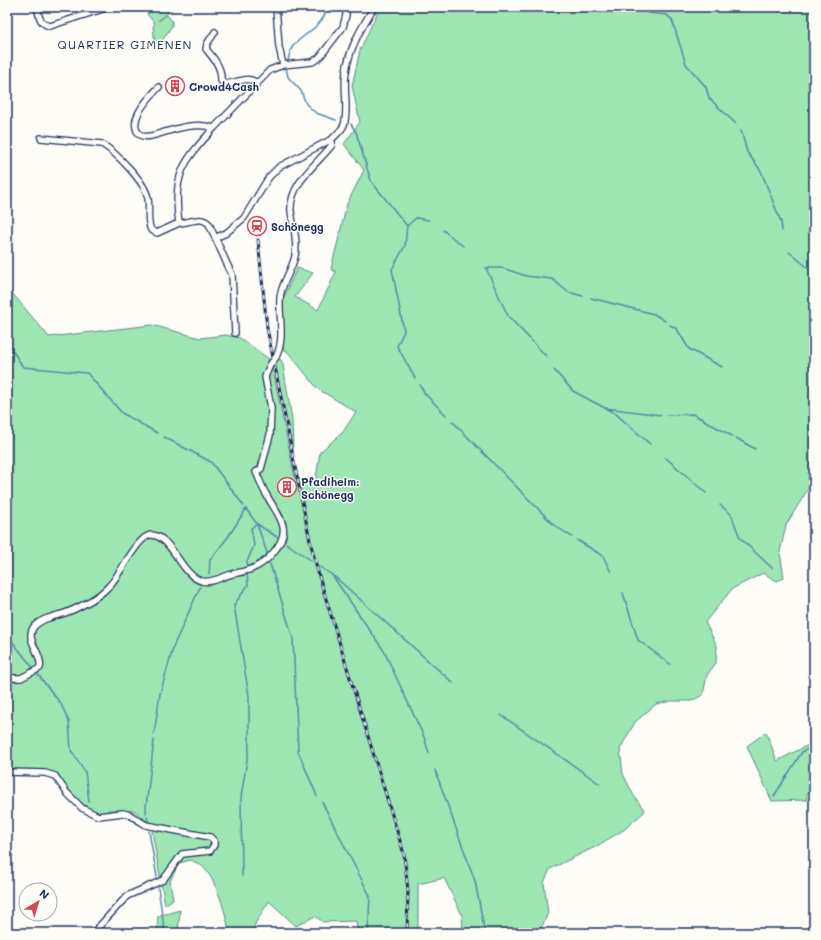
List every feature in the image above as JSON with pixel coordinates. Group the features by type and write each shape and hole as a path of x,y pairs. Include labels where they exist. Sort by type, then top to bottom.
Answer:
{"street":[{"path":"38,7 40,20 45,25 50,26 108,7"},
{"path":"276,7 279,46 283,65"},
{"path":"179,223 176,194 182,171 190,154 256,82 270,70 283,65 312,62 318,58 343,27 346,7"},
{"path":"215,238 226,233 244,218 269,177 279,167 332,140 344,126 346,72 349,57 362,28 374,7"},
{"path":"215,32 207,44 206,49 222,72 221,81 225,84 242,79 251,79 256,82"},
{"path":"159,87 142,106 137,117 136,125 139,134 144,137 151,136 195,125 214,128"},
{"path":"41,138 102,144 144,187 148,198 148,223 150,230 157,233 179,223 200,219 206,220 232,275 234,333"},
{"path":"7,678 21,678 40,668 40,656 31,637 31,630 35,625 69,611 97,596 118,576 139,542 145,536 152,535 165,542 188,571 201,581 209,582 233,573 247,571 259,566 269,558 279,546 284,530 282,520 266,494 256,472 261,469 270,435 271,408 266,377 270,365 276,357 281,341 280,298 292,268 296,248 291,210 292,200 303,178 332,145 332,140"},
{"path":"7,772 55,776 67,793 82,808 98,816 123,813 130,815 146,825 210,837 214,841 214,846 210,851 182,854 163,880 127,896 93,933"}],"shaded area":[{"path":"275,362 299,479 295,478 272,366"}],"green space":[{"path":"155,7 171,7 173,9 158,21 167,15 172,21 172,26 159,45 155,45 153,26 155,24 147,14"},
{"path":"380,7 814,7 814,479 786,525 780,552 784,578 777,581 763,573 732,589 705,622 717,646 716,663 707,675 703,695 691,701 672,701 656,704 635,722 620,749 623,774 634,796 645,811 625,829 595,847 550,869 544,883 548,913 539,933 463,933 462,915 444,878 418,884 418,933 358,933 356,921 323,922 315,916 296,926 269,901 256,922 252,933 229,933 223,907 212,879 202,866 191,860 179,863 170,881 173,899 165,905 151,825 135,811 109,810 99,816 56,783 55,775 7,768 7,287 49,337 152,325 200,338 226,335 240,338 269,359 263,382 269,404 270,417 272,403 268,378 272,366 295,478 308,481 316,478 320,452 343,432 356,412 318,389 287,351 283,350 283,299 297,268 313,273 295,297 318,310 336,272 331,269 347,204 364,170 344,144 360,122 352,86 360,50"},
{"path":"277,358 281,360 283,365 292,420 293,452 275,362"},
{"path":"766,732 777,761 814,742 814,790 807,793 807,800 772,801 747,746"},
{"path":"180,910 178,933 157,933 158,916"}],"waterway":[{"path":"288,61 290,51 293,46 319,24 323,19 326,7"},
{"path":"644,7 649,13 667,15 672,20 686,64 706,87 709,98 736,124"},
{"path":"286,68 288,77 301,91 306,104 316,113 336,120"},
{"path":"351,124 356,132 371,181 407,226 416,218 429,220"},
{"path":"741,130 747,152 761,171 781,222 782,231"},
{"path":"407,226 405,246 392,269 404,331 397,346 415,378"},
{"path":"443,230 463,246"},
{"path":"789,252 812,271 814,276"},
{"path":"547,357 508,316 486,268 502,268 526,276 552,279 568,292 583,296"},
{"path":"591,298 654,314 665,321"},
{"path":"670,325 677,329 689,349 722,367"},
{"path":"7,342 23,367 87,373 122,413 157,433"},
{"path":"554,370 573,391 616,414 650,444"},
{"path":"420,385 425,394 446,415"},
{"path":"606,408 661,415"},
{"path":"667,415 693,414 732,436"},
{"path":"452,421 554,525 572,537"},
{"path":"164,437 211,462 244,506"},
{"path":"736,438 755,449"},
{"path":"665,457 706,493"},
{"path":"720,505 731,514 740,538 772,568"},
{"path":"209,574 210,560 228,537 246,509 257,524 277,537"},
{"path":"247,568 247,562 254,545 251,528 257,524 267,553"},
{"path":"577,540 603,556 611,572"},
{"path":"286,543 312,561"},
{"path":"270,564 293,638 298,751 317,796"},
{"path":"320,567 332,575 384,651 424,737 429,753"},
{"path":"242,876 241,797 249,748 249,696 234,605 248,585 247,572"},
{"path":"334,576 453,683"},
{"path":"154,734 160,694 174,645 200,587"},
{"path":"623,593 638,640 670,664"},
{"path":"7,635 34,669"},
{"path":"36,672 61,704 69,722 71,750 85,772 89,801"},
{"path":"501,715 600,784"},
{"path":"146,813 154,740"},
{"path":"774,796 802,752 814,746"},
{"path":"435,770 475,881 485,933"},
{"path":"322,802 370,896 368,933"},
{"path":"149,831 157,877"},
{"path":"158,888 165,933"}],"railway":[{"path":"258,240 267,328 310,541 319,576 404,854 408,891 407,933"}],"place":[{"name":"Crowd4Cash","path":"175,86"},
{"name":"Schönegg","path":"257,226"},
{"name":"Pfadiheim: Schönegg","path":"287,487"}],"district":[{"name":"QUARTIER GIMENEN","path":"125,44"}]}
